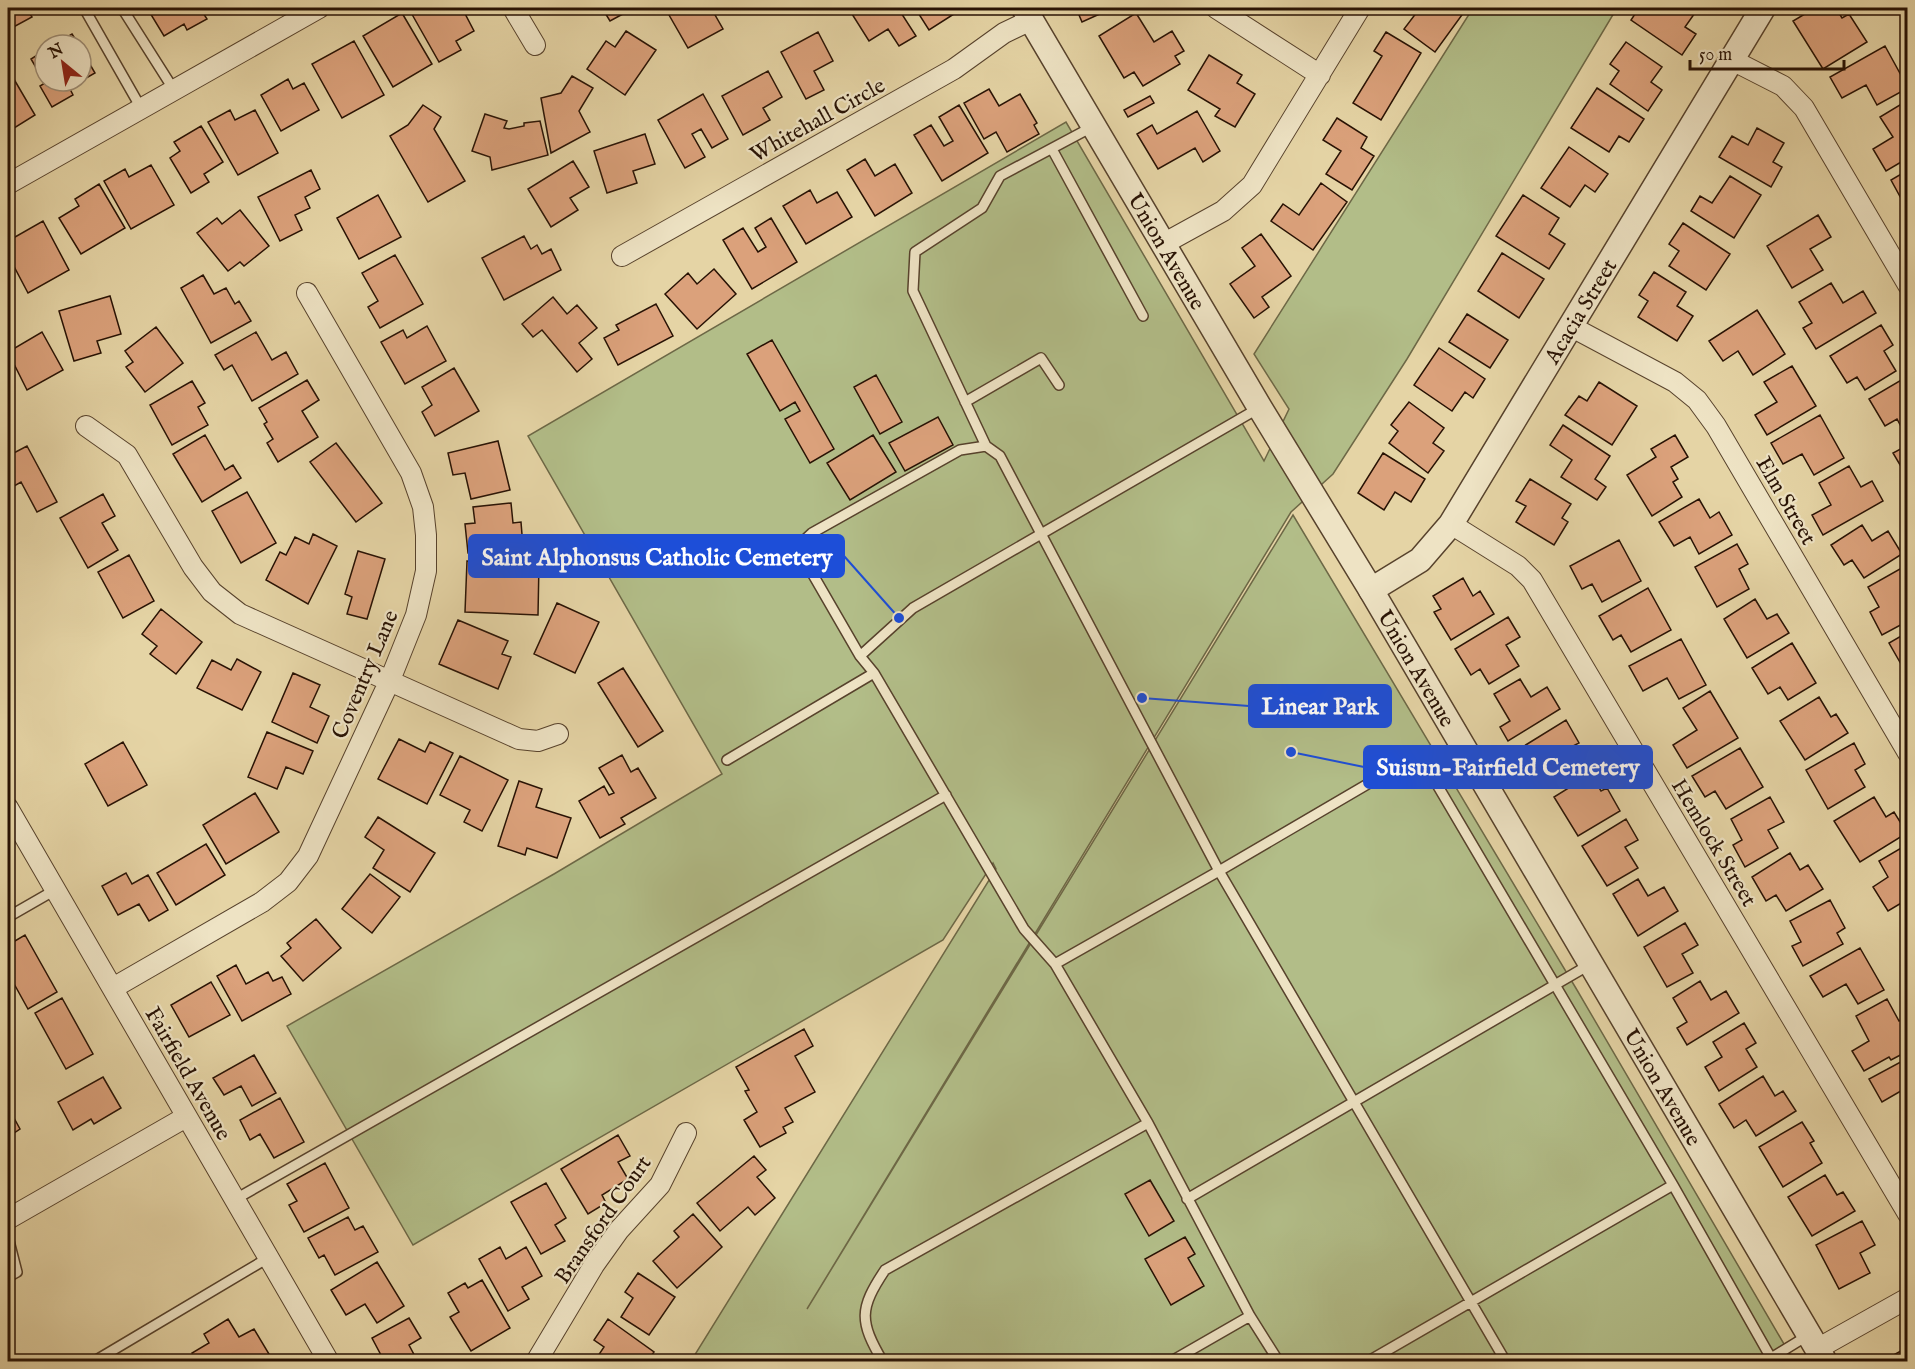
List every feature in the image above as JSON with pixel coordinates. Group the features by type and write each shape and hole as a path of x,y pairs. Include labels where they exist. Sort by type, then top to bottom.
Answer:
{"street":[{"path":"8,182 319,8"},
{"path":"513,8 535,45"},
{"path":"1216,8 1320,75"},
{"path":"1163,244 1223,212 1252,185 1360,8"},
{"name":"Acacia Street","path":"1371,590 1420,560 1450,524 1763,8"},
{"name":"Union Avenue","path":"1028,14 1260,408 1371,590 1817,1348"},
{"name":"Whitehall Circle","path":"622,256 954,69 1028,14"},
{"path":"1732,60 1783,86 1804,108 1908,285"},
{"name":"Coventry Lane","path":"113,988 262,902 288,882 308,856 390,681 416,615 426,571 423,507 411,473 307,293"},
{"name":"Elm Street","path":"1570,326 1675,382 1697,400 1716,426 1908,753"},
{"path":"86,426 127,454 194,567 212,592 240,614 519,739 538,741 558,734"},
{"name":"Hemlock Street","path":"1450,524 1518,566 1532,580 1908,1214"},
{"name":"Fairfield Avenue","path":"8,808 329,1362"},
{"path":"8,1219 186,1117"},
{"name":"Bransford Court","path":"536,1362 600,1256 619,1230 660,1185 686,1133"},
{"path":"1817,1348 1908,1298"}],"lane":[{"path":"84,8 141,108"},
{"path":"122,8 174,90"},
{"path":"1094,125 1000,176 982,208 915,252 913,291 986,446 1000,456 1219,872 1506,1362"},
{"path":"1052,149 1143,316"},
{"path":"965,402 1041,358 1059,385"},
{"path":"860,656 913,608 1260,408"},
{"path":"986,446 960,450 812,533 797,547 860,656 874,673 1024,929 1055,964 1148,1123 1250,1316 1279,1362"},
{"path":"727,760 874,673"},
{"path":"1055,964 1219,872 1419,754 1673,1185 1768,1360 1817,1348"},
{"path":"234,1200 946,795"},
{"path":"8,917 55,890"},
{"path":"1187,1199 1591,964"},
{"path":"883,1362 869,1338 864,1315 870,1293 885,1270 1148,1123"},
{"path":"1367,1362 1673,1185"},
{"path":"8,1237 16,1272 8,1277"},
{"path":"93,1362 268,1258"},
{"path":"1170,1362 1250,1316"}],"green space":[{"path":"1473,8 1617,8 1407,359 1333,474 1291,512 807,1309 1293,515 1577,990 1791,1356 1782,1362 691,1361 996,869 993,863 943,940 413,1245 287,1026 554,874 722,774 528,436 1066,122 1264,461 1289,409 1254,354"}],"building":[{"path":"8,8 26,8 32,17 8,30"},
{"path":"147,8 200,8 207,19 187,30 184,24 164,36"},
{"path":"462,8 474,31 456,41 461,50 439,62 409,9"},
{"path":"602,8 634,8 610,21"},
{"path":"665,8 711,8 723,29 688,48"},
{"path":"863,8 898,8 916,36 899,46 888,29 869,41 852,14"},
{"path":"915,8 950,8 954,14 929,30"},
{"path":"1076,8 1113,8 1082,22"},
{"path":"1420,8 1467,8 1435,52 1404,29"},
{"path":"1639,8 1693,8 1697,10 1685,27 1696,34 1682,55 1631,20"},
{"path":"1808,8 1836,8 1842,18 1849,14 1867,42 1823,69 1793,21 1810,11"},
{"path":"402,13 432,64 393,87 363,36"},
{"path":"1136,13 1154,42 1172,31 1184,51 1175,56 1180,64 1143,86 1134,72 1124,78 1099,36"},
{"path":"626,31 656,50 625,95 587,69 606,41 615,47"},
{"path":"818,32 833,61 814,71 824,90 806,99 781,52"},
{"path":"1386,32 1421,53 1381,120 1353,103 1382,56 1374,51"},
{"path":"354,41 384,95 342,118 312,64"},
{"path":"1626,42 1662,67 1651,82 1662,90 1648,111 1610,84 1619,71 1610,64"},
{"path":"1885,46 1908,88 1877,105 1866,85 1842,98 1830,77"},
{"path":"1209,55 1242,75 1237,83 1255,94 1235,127 1215,116 1220,109 1188,90"},
{"path":"8,69 35,115 11,130 8,124"},
{"path":"768,71 782,97 763,108 770,120 743,135 722,96"},
{"path":"572,76 593,88 579,111 590,132 551,153 541,98 561,93"},
{"path":"288,79 293,89 304,83 319,110 281,131 261,95"},
{"path":"1597,88 1644,119 1629,142 1619,136 1609,152 1571,128"},
{"path":"989,89 999,106 1020,94 1037,123 1034,125 1039,134 1007,152 996,132 984,139 964,103"},
{"path":"44,93 72,93 73,95 52,107"},
{"path":"703,94 728,139 712,148 701,129 692,134 705,157 685,168 658,120"},
{"path":"1150,96 1154,103 1128,117 1124,110"},
{"path":"1908,100 1908,158 1886,171 1873,149 1893,137 1880,117"},
{"path":"423,105 441,117 434,129 465,181 428,202 390,136 408,125"},
{"path":"959,105 988,153 942,181 914,135 931,125 944,146 953,141 939,117"},
{"path":"230,110 235,120 255,110 278,153 238,175 208,122"},
{"path":"1197,111 1220,151 1203,162 1195,148 1158,169 1137,134 1152,125 1157,134"},
{"path":"485,114 507,121 504,128 509,129 524,126 524,123 540,121 548,155 492,170 490,157 472,151"},
{"path":"1337,118 1367,137 1361,148 1374,156 1352,190 1326,174 1341,151 1323,140"},
{"path":"201,126 223,162 204,174 209,182 191,193 170,158 180,151 174,142"},
{"path":"1757,128 1784,143 1773,162 1782,167 1771,187 1719,157 1732,136 1748,145"},
{"path":"645,134 655,164 633,171 637,183 607,193 594,151"},
{"path":"1569,147 1608,174 1595,192 1585,185 1570,207 1541,188"},
{"path":"865,159 875,176 895,164 912,193 875,216 847,170"},
{"path":"573,161 589,187 570,198 578,210 551,227 528,189"},
{"path":"151,165 174,205 131,229 104,181 125,169 129,177"},
{"path":"311,170 320,189 305,197 310,208 295,215 302,230 280,241 258,197"},
{"path":"1908,170 1908,199 1903,202 1891,180"},
{"path":"1730,176 1761,195 1734,238 1691,211 1700,196 1712,203"},
{"path":"1321,183 1347,202 1313,250 1271,221 1283,204 1299,215"},
{"path":"99,184 125,228 81,254 59,218 79,206 75,199"},
{"path":"810,190 817,203 837,192 852,217 806,244 783,206"},
{"path":"378,195 401,237 359,259 337,218"},
{"path":"1523,195 1559,218 1549,234 1565,244 1549,269 1496,236"},
{"path":"240,210 269,246 244,266 240,262 228,271 197,233 217,218 222,224"},
{"path":"1818,215 1831,237 1810,249 1823,270 1792,288 1767,246"},
{"path":"771,218 797,262 752,289 723,240 743,228 758,252 766,247 755,228"},
{"path":"43,221 69,270 28,293 8,255 8,241"},
{"path":"1683,223 1730,254 1706,290 1669,266 1679,251 1669,244"},
{"path":"1261,234 1291,276 1262,297 1269,307 1254,318 1230,284 1255,266 1242,248"},
{"path":"524,236 531,249 537,245 542,254 551,249 561,270 504,300 482,258"},
{"path":"1502,253 1544,279 1519,318 1478,291"},
{"path":"395,255 423,304 380,328 368,307 378,301 362,273"},
{"path":"714,269 736,294 697,329 665,294 688,273 697,284"},
{"path":"1654,272 1686,292 1677,306 1693,316 1677,341 1638,317 1648,301 1639,295"},
{"path":"203,275 214,294 226,288 235,304 239,301 251,321 211,343 181,288"},
{"path":"1831,283 1843,303 1863,291 1876,313 1816,349 1803,328 1812,323 1799,302"},
{"path":"110,296 121,334 97,341 101,353 74,361 59,311"},
{"path":"553,297 567,314 577,305 597,328 579,343 592,359 577,372 542,330 533,337 522,324"},
{"path":"656,304 673,336 618,365 604,338 619,330 616,325"},
{"path":"1757,310 1785,354 1753,375 1738,351 1723,361 1709,341"},
{"path":"1467,314 1508,340 1490,368 1449,342"},
{"path":"1881,325 1893,345 1884,351 1896,371 1865,390 1857,377 1847,383 1830,356"},
{"path":"427,326 446,361 405,384 381,342 403,330 407,338"},
{"path":"156,327 183,363 145,392 126,367 133,362 125,351"},
{"path":"42,332 63,370 27,390 8,352"},
{"path":"256,332 272,360 286,352 298,374 252,401 232,365 224,370 215,355"},
{"path":"772,340 834,449 810,463 785,419 800,411 795,402 780,411 747,354"},
{"path":"1439,348 1485,379 1473,398 1465,392 1452,411 1414,385"},
{"path":"1792,366 1816,406 1767,435 1755,415 1777,402 1764,382"},
{"path":"454,368 479,411 435,436 422,412 432,405 422,387"},
{"path":"876,375 902,422 880,434 854,387"},
{"path":"1908,376 1908,430 1904,432 1897,419 1885,426 1869,399"},
{"path":"307,380 319,400 302,411 318,437 278,462 267,443 273,439 264,424 267,422 259,408"},
{"path":"192,381 205,403 198,407 208,425 172,445 150,405"},
{"path":"1599,382 1637,406 1612,445 1565,415 1579,396 1587,401"},
{"path":"1409,402 1444,428 1433,443 1444,451 1428,473 1389,443 1398,431 1391,425"},
{"path":"1820,415 1844,458 1814,475 1802,454 1783,464 1771,443"},
{"path":"938,417 953,445 905,471 889,443"},
{"path":"1563,425 1610,456 1595,479 1606,487 1597,500 1561,477 1572,460 1550,445"},
{"path":"205,435 225,470 233,465 241,478 202,502 173,454"},
{"path":"873,435 896,472 850,500 827,463"},
{"path":"1675,435 1688,457 1671,467 1678,479 1673,482 1682,497 1652,516 1627,475 1656,457 1651,449"},
{"path":"498,441 510,490 471,499 465,473 453,475 448,453"},
{"path":"336,443 382,503 356,522 310,462"},
{"path":"1908,445 1908,475 1906,475 1893,453"},
{"path":"27,446 57,502 37,512 21,482 9,489 8,486 8,456"},
{"path":"1383,453 1425,479 1411,502 1395,492 1384,510 1358,493"},
{"path":"1849,466 1861,487 1872,481 1883,501 1823,535 1812,515 1831,505 1819,483"},
{"path":"1530,479 1571,504 1562,518 1568,522 1554,545 1516,522 1526,506 1516,501"},
{"path":"247,492 276,543 241,563 212,511"},
{"path":"103,494 115,516 102,523 118,550 88,568 60,518"},
{"path":"1699,499 1710,518 1719,512 1732,535 1699,554 1690,537 1674,546 1659,522"},
{"path":"511,503 513,523 521,522 523,547 468,553 465,524 475,523 473,507"},
{"path":"1862,525 1872,541 1888,531 1902,554 1864,578 1852,560 1844,565 1831,545"},
{"path":"313,534 337,546 308,604 266,580 280,552 286,555 295,537 309,544"},
{"path":"1619,540 1641,581 1602,602 1592,584 1582,589 1570,566"},
{"path":"1737,544 1748,564 1739,569 1749,589 1717,607 1695,567"},
{"path":"358,551 385,559 367,619 347,614 352,597 345,594"},
{"path":"129,555 154,601 123,618 98,572"},
{"path":"467,561 539,563 538,615 465,612"},
{"path":"1907,565 1908,596 1905,597 1908,601 1908,621 1882,635 1870,612 1879,607 1868,587"},
{"path":"1463,578 1473,596 1480,591 1494,614 1451,640 1434,612 1441,609 1433,596"},
{"path":"1648,588 1671,630 1631,652 1621,635 1613,640 1599,616"},
{"path":"1755,599 1767,619 1777,614 1789,633 1747,658 1724,619"},
{"path":"557,603 599,622 575,673 534,654"},
{"path":"161,609 202,642 176,674 150,654 157,646 142,634"},
{"path":"1508,617 1520,637 1506,645 1519,666 1489,684 1480,669 1471,675 1455,649"},
{"path":"458,620 508,641 502,654 511,657 498,689 439,664"},
{"path":"1908,632 1908,660 1901,664 1889,643"},
{"path":"1681,639 1706,685 1679,699 1667,678 1643,691 1629,666"},
{"path":"1792,643 1816,683 1788,700 1780,687 1768,694 1752,668"},
{"path":"237,659 261,672 242,710 197,688 212,660 231,670"},
{"path":"623,668 663,731 638,747 598,683"},
{"path":"293,673 320,685 310,707 329,716 317,743 272,722"},
{"path":"1520,679 1531,697 1547,687 1560,709 1508,741 1500,727 1510,721 1494,694"},
{"path":"1710,691 1738,738 1687,768 1673,745 1697,730 1683,708"},
{"path":"1819,697 1831,717 1836,714 1848,733 1805,760 1780,721"},
{"path":"1566,720 1579,743 1571,747 1581,763 1573,768 1577,776 1564,783 1560,776 1547,784 1524,746"},
{"path":"267,732 313,751 303,774 286,767 277,789 248,777"},
{"path":"399,739 425,752 430,742 453,753 427,804 378,779"},
{"path":"123,742 147,785 108,806 85,764"},
{"path":"1854,743 1865,764 1855,770 1865,787 1828,809 1806,770"},
{"path":"1740,748 1763,787 1726,809 1715,791 1705,797 1692,776"},
{"path":"622,755 631,772 638,768 656,798 621,818 625,824 600,838 579,801 604,786 609,795 614,793 599,768"},
{"path":"460,756 508,780 482,831 464,822 470,810 440,795"},
{"path":"1591,774 1601,791 1607,788 1620,811 1578,836 1554,797"},
{"path":"519,781 542,789 536,807 571,818 557,858 527,848 525,855 498,846"},
{"path":"255,793 279,832 226,864 203,825"},
{"path":"1770,797 1784,822 1768,830 1778,848 1745,867 1733,845 1742,840 1731,819"},
{"path":"1874,797 1886,817 1894,812 1907,833 1860,862 1834,821"},
{"path":"378,817 435,853 410,892 373,868 384,850 365,837"},
{"path":"1626,819 1638,840 1625,847 1638,868 1607,886 1582,846"},
{"path":"206,844 225,875 176,905 157,873"},
{"path":"1908,844 1908,899 1888,911 1873,887 1888,877 1879,861"},
{"path":"1790,853 1800,870 1808,865 1823,889 1786,911 1776,895 1766,901 1752,877"},
{"path":"126,873 132,884 148,875 168,910 149,921 139,904 118,915 102,886"},
{"path":"370,874 400,897 372,933 342,909"},
{"path":"1638,879 1648,896 1664,887 1678,911 1638,936 1613,894"},
{"path":"1830,900 1845,928 1837,933 1843,944 1803,966 1792,946 1801,942 1790,921"},
{"path":"316,919 341,948 303,981 281,956 291,948 287,943"},
{"path":"1685,923 1698,945 1682,954 1693,973 1667,987 1644,947"},
{"path":"25,935 57,992 28,1009 13,982 8,985 8,945"},
{"path":"1860,948 1884,990 1858,1004 1846,984 1823,997 1810,976"},
{"path":"236,965 246,984 268,972 273,981 282,977 291,994 242,1021 217,976"},
{"path":"1700,981 1711,1000 1726,991 1739,1013 1687,1045 1677,1028 1687,1022 1673,998"},
{"path":"211,982 230,1015 189,1037 171,1005"},
{"path":"62,998 93,1054 66,1069 35,1013"},
{"path":"1887,999 1899,1021 1908,1016 1908,1051 1891,1060 1889,1057 1864,1071 1852,1051 1869,1041 1856,1016"},
{"path":"1744,1023 1756,1043 1746,1049 1757,1067 1719,1091 1705,1067 1722,1057 1713,1042"},
{"path":"804,1029 813,1046 795,1056 815,1092 785,1108 793,1122 783,1127 786,1133 760,1147 744,1120 757,1112 745,1091 749,1090 736,1067"},
{"path":"254,1055 276,1093 252,1106 241,1086 224,1095 213,1078"},
{"path":"1908,1058 1908,1090 1906,1088 1882,1102 1869,1079"},
{"path":"1763,1076 1775,1096 1783,1091 1796,1111 1756,1136 1746,1120 1734,1128 1719,1104"},
{"path":"103,1077 121,1108 94,1124 91,1119 73,1130 58,1102"},
{"path":"280,1098 304,1142 274,1158 260,1134 250,1140 240,1120"},
{"path":"8,1107 20,1129 8,1137"},
{"path":"1802,1122 1814,1141 1810,1143 1822,1163 1783,1187 1759,1147"},
{"path":"618,1135 630,1156 618,1162 628,1179 602,1195 606,1203 588,1214 561,1169"},
{"path":"754,1156 766,1170 757,1177 775,1198 755,1215 748,1207 720,1231 697,1203"},
{"path":"325,1163 349,1208 304,1232 289,1205 297,1201 287,1184"},
{"path":"1825,1175 1837,1195 1843,1192 1855,1211 1812,1236 1788,1197"},
{"path":"1150,1180 1174,1221 1149,1236 1125,1194"},
{"path":"546,1183 566,1218 555,1225 565,1241 541,1254 511,1202"},
{"path":"693,1214 722,1247 677,1288 653,1261 679,1237 674,1231"},
{"path":"348,1217 355,1230 363,1226 378,1252 335,1275 324,1255 319,1258 308,1238"},
{"path":"1862,1221 1875,1245 1860,1253 1870,1273 1839,1289 1816,1245"},
{"path":"1185,1237 1195,1254 1188,1258 1204,1286 1171,1305 1145,1259"},
{"path":"500,1247 506,1259 526,1247 542,1276 522,1287 529,1299 508,1311 479,1259"},
{"path":"377,1262 404,1306 377,1323 365,1304 346,1315 331,1290"},
{"path":"638,1273 675,1297 649,1335 621,1317 633,1298 625,1292"},
{"path":"482,1280 510,1328 471,1351 450,1317 459,1312 448,1293 465,1283 468,1288"},
{"path":"409,1318 421,1338 409,1345 418,1362 379,1362 378,1360 382,1357 372,1338"},
{"path":"228,1319 239,1337 254,1329 269,1354 257,1362 197,1362 192,1353 209,1343 204,1334"},
{"path":"608,1319 654,1352 647,1362 594,1362 604,1347 594,1340"},
{"path":"1908,1347 1908,1362 1890,1362 1888,1358"}],"place":[{"name":"Saint Alphonsus Catholic Cemetery","path":"899,618"},
{"name":"Linear Park","path":"1142,698"},
{"name":"Suisun-Fairfield Cemetery","path":"1291,752"}]}
